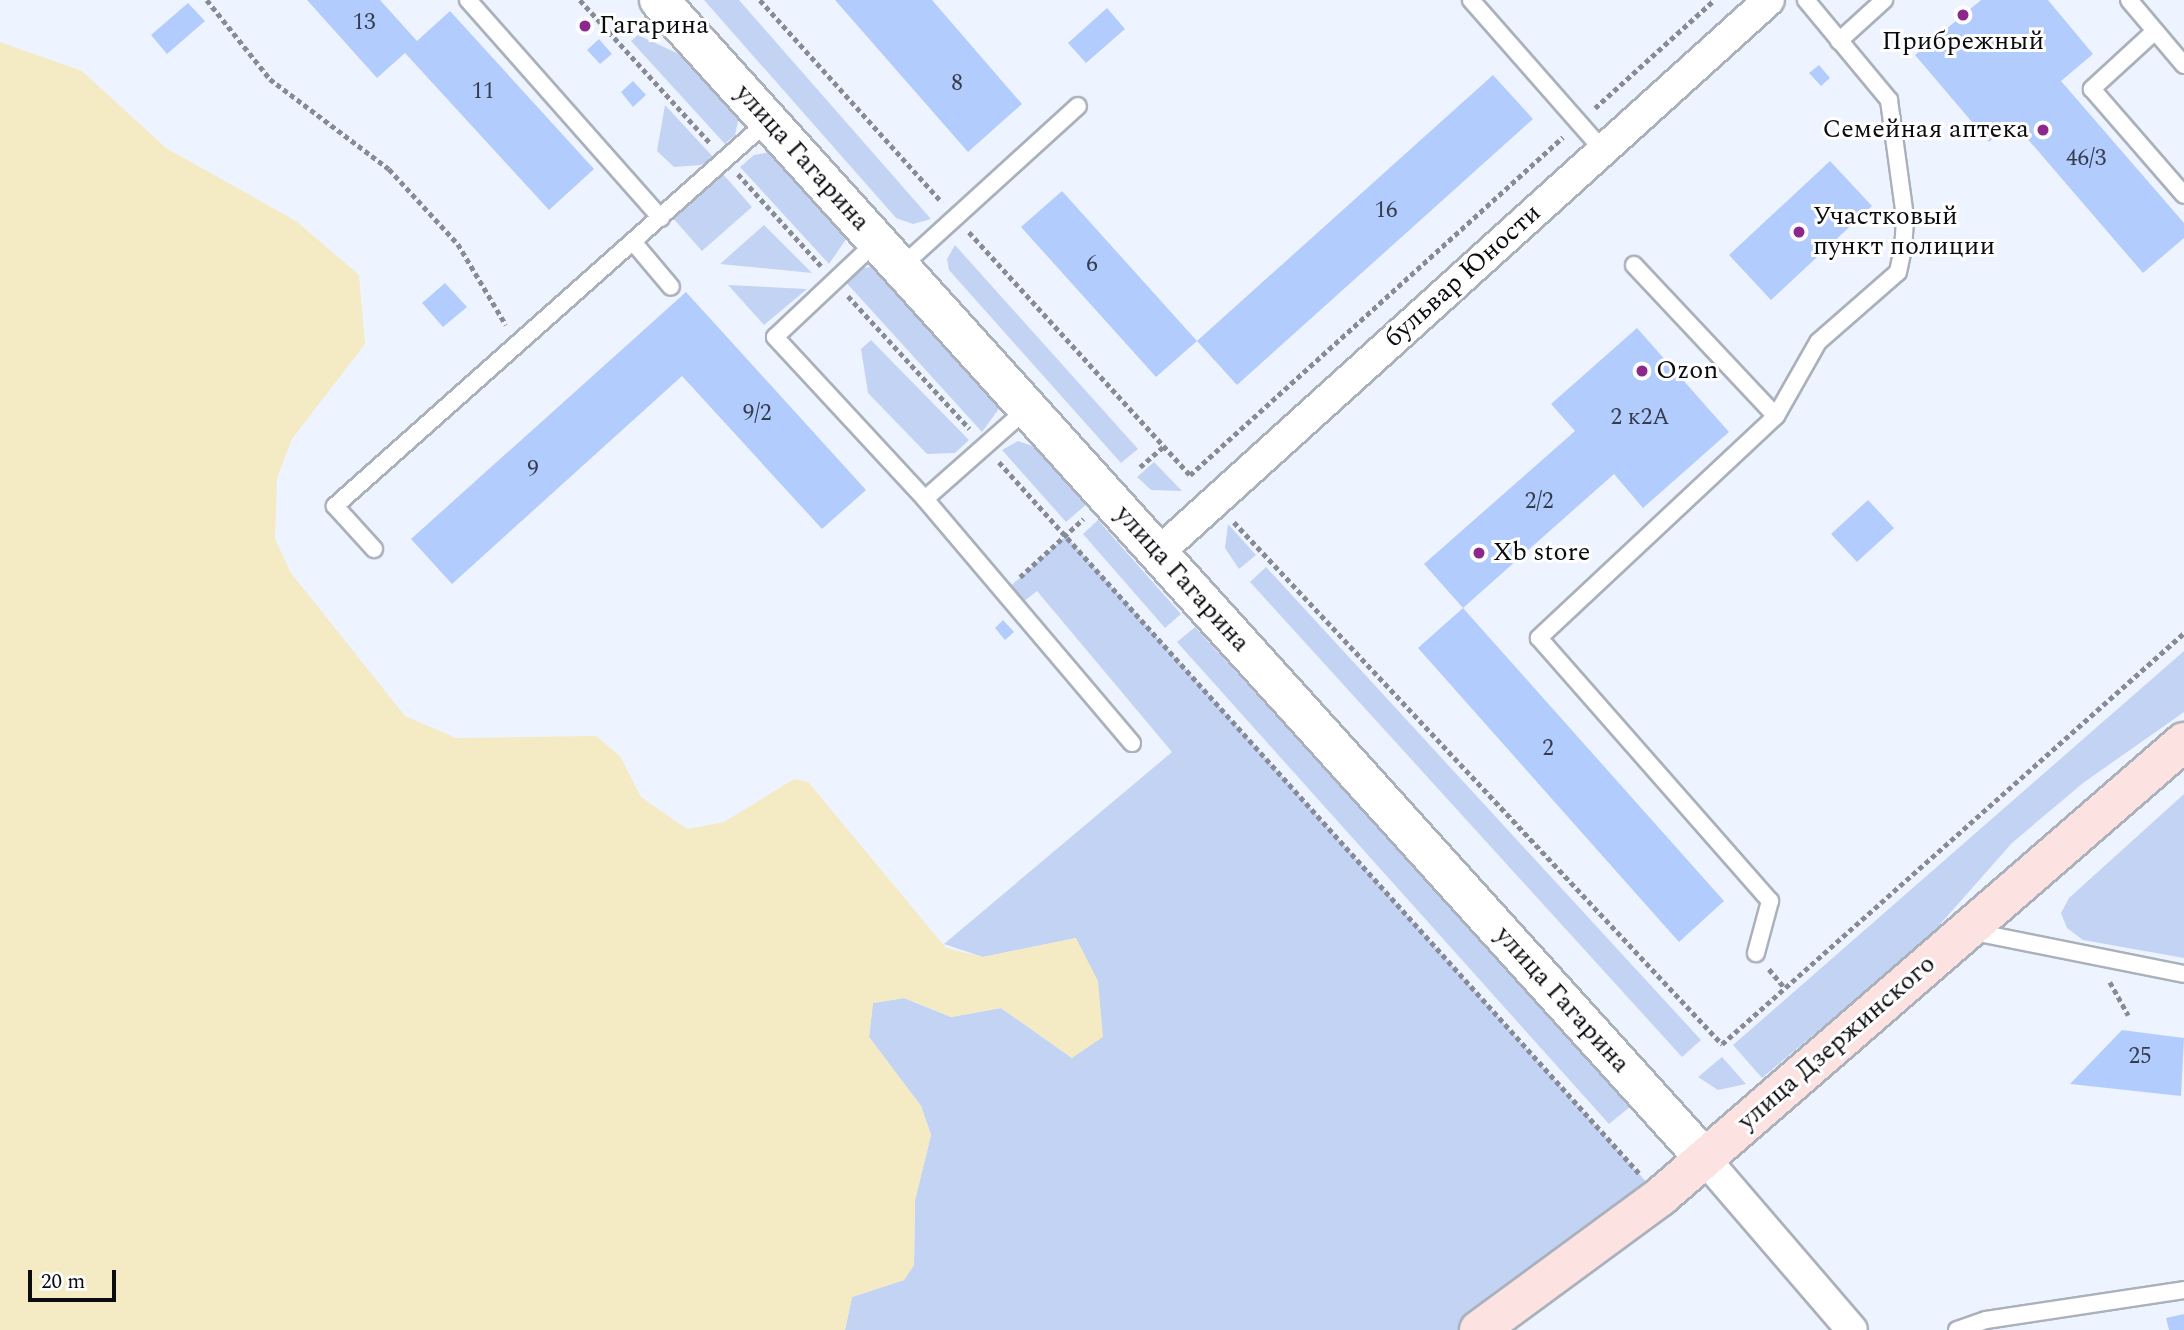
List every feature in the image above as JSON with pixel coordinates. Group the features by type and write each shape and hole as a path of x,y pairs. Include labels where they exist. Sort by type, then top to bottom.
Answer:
{"main road":[{"name":"улица Дзержинского","path":"1479,1330 1660,1197 2184,742"}],"street":[{"name":"улица Гагарина","path":"659,0 1705,1158"},
{"name":"бульвар Юности","path":"1158,552 1769,0"},
{"path":"1705,1158 1852,1330"}],"lane":[{"path":"468,0 661,218"},
{"path":"1471,0 1603,150"},
{"path":"1756,953 1770,901 1539,638 1776,416 1818,342 1898,272 1905,217 1889,100 1806,0"},
{"path":"1839,41 1884,0"},
{"path":"2129,0 2184,65"},
{"path":"2155,31 2092,89 2184,195"},
{"path":"1077,106 955,217 888,254 775,337 925,499 1132,743"},
{"path":"374,549 335,506 634,243 768,121"},
{"path":"634,243 671,287"},
{"path":"1634,265 1776,416"},
{"path":"925,499 1028,408"},
{"path":"1967,931 2184,974"},
{"path":"1957,1330 1986,1321 2184,1290"}],"path":[{"path":"207,0 270,79 389,169 458,244 517,344"},
{"path":"760,0 1190,475 1714,0"},
{"path":"1140,467 1164,446"},
{"path":"1004,592 1092,511"},
{"path":"1232,520 1723,1044 2184,633"},
{"path":"1066,536 1646,1182"},
{"path":"2097,957 2128,1015"}],"shaded area":[{"path":"704,0 739,0 931,219 913,224 896,218"},
{"path":"638,35 692,60 739,117 735,135 725,144 631,41"},
{"path":"665,105 714,158 701,165 674,167 657,151"},
{"path":"770,152 842,220 847,238 829,264 740,167 754,155"},
{"path":"722,173 752,207 702,251 672,217"},
{"path":"764,225 812,273 720,264"},
{"path":"955,245 1138,449 1121,463 949,270 947,259"},
{"path":"870,267 886,275 996,395 998,410 982,432 843,279 855,269"},
{"path":"728,285 807,289 764,325"},
{"path":"871,340 969,440 955,453 927,454 868,393 861,349"},
{"path":"1018,441 1041,449 1089,502 1066,522 1002,450"},
{"path":"1154,462 1182,491 1151,490 1137,477"},
{"path":"1098,520 1181,614 1165,628 1083,534"},
{"path":"1228,524 1256,555 1239,569 1225,548"},
{"path":"1066,536 1660,1197 1479,1330 845,1330 852,1297 904,1280 914,1265 915,1200 931,1135 921,1106 869,1037 873,1003 904,998 951,1017 1001,1008 1072,1058 1076,938 983,957 944,944 1172,752 1037,591 1017,607 1004,592"},
{"path":"1266,567 1701,1040 1682,1057 1250,582"},
{"path":"1195,627 1631,1106 1609,1124 1177,642"},
{"path":"2184,651 2184,712 2083,783 2012,843 1927,939 1762,1078 1733,1045"},
{"path":"2184,794 2184,958 2083,940 2067,928 2061,913 2069,898"},
{"path":"1722,1057 1746,1084 1718,1090 1698,1077"}],"sand":[{"path":"0,42 82,71 166,148 296,221 359,275 365,344 292,439 277,478 275,539 291,573 405,716 456,738 596,736 620,756 641,797 687,829 724,822 794,779 808,782 946,948 983,957 1076,938 1098,981 1103,1037 1072,1058 1001,1008 951,1017 904,998 873,1003 869,1037 921,1106 931,1135 915,1200 914,1265 904,1280 852,1297 845,1330 0,1330"}],"building":[{"path":"307,0 380,0 417,41 450,11 594,169 549,210 405,53 377,78"},
{"path":"835,0 932,0 1022,104 968,152"},
{"path":"1981,0 2048,0 2093,54 2061,81 2184,223 2184,238 2143,273 2013,122 1989,142 1915,55"},
{"path":"188,3 205,21 167,54 151,35"},
{"path":"1107,8 1125,29 1086,63 1068,43"},
{"path":"599,39 612,54 600,64 587,50"},
{"path":"1819,65 1830,78 1821,86 1809,73"},
{"path":"1493,75 1533,119 1237,385 1197,341"},
{"path":"633,81 646,95 633,107 621,92"},
{"name":"Участковый пункт полиции","path":"1830,161 1872,206 1771,300 1729,255"},
{"path":"1062,191 1197,341 1156,377 1021,227"},
{"path":"445,283 467,307 443,327 422,303"},
{"path":"686,292 866,490 822,529 682,376 452,584 411,539"},
{"path":"1637,328 1729,432 1643,508 1614,474 1463,608 1424,564 1575,431 1551,404"},
{"path":"1868,500 1894,528 1857,562 1831,534"},
{"path":"1463,608 1724,901 1679,942 1418,648"},
{"path":"1003,620 1014,632 1005,640 995,628"},
{"path":"2122,1030 2184,1038 2181,1096 2070,1084"},
{"path":"2184,1314 2184,1330 2169,1330 2166,1318"}],"place":[{"name":"Прибрежный","path":"1963,15"},
{"name":"Гагарина","path":"585,26"},
{"name":"Семейная аптека","path":"2043,130"},
{"name":"Участковый пункт полиции","path":"1799,232"},
{"name":"Ozon","path":"1642,371"},
{"name":"Xb store","path":"1479,553"}]}
